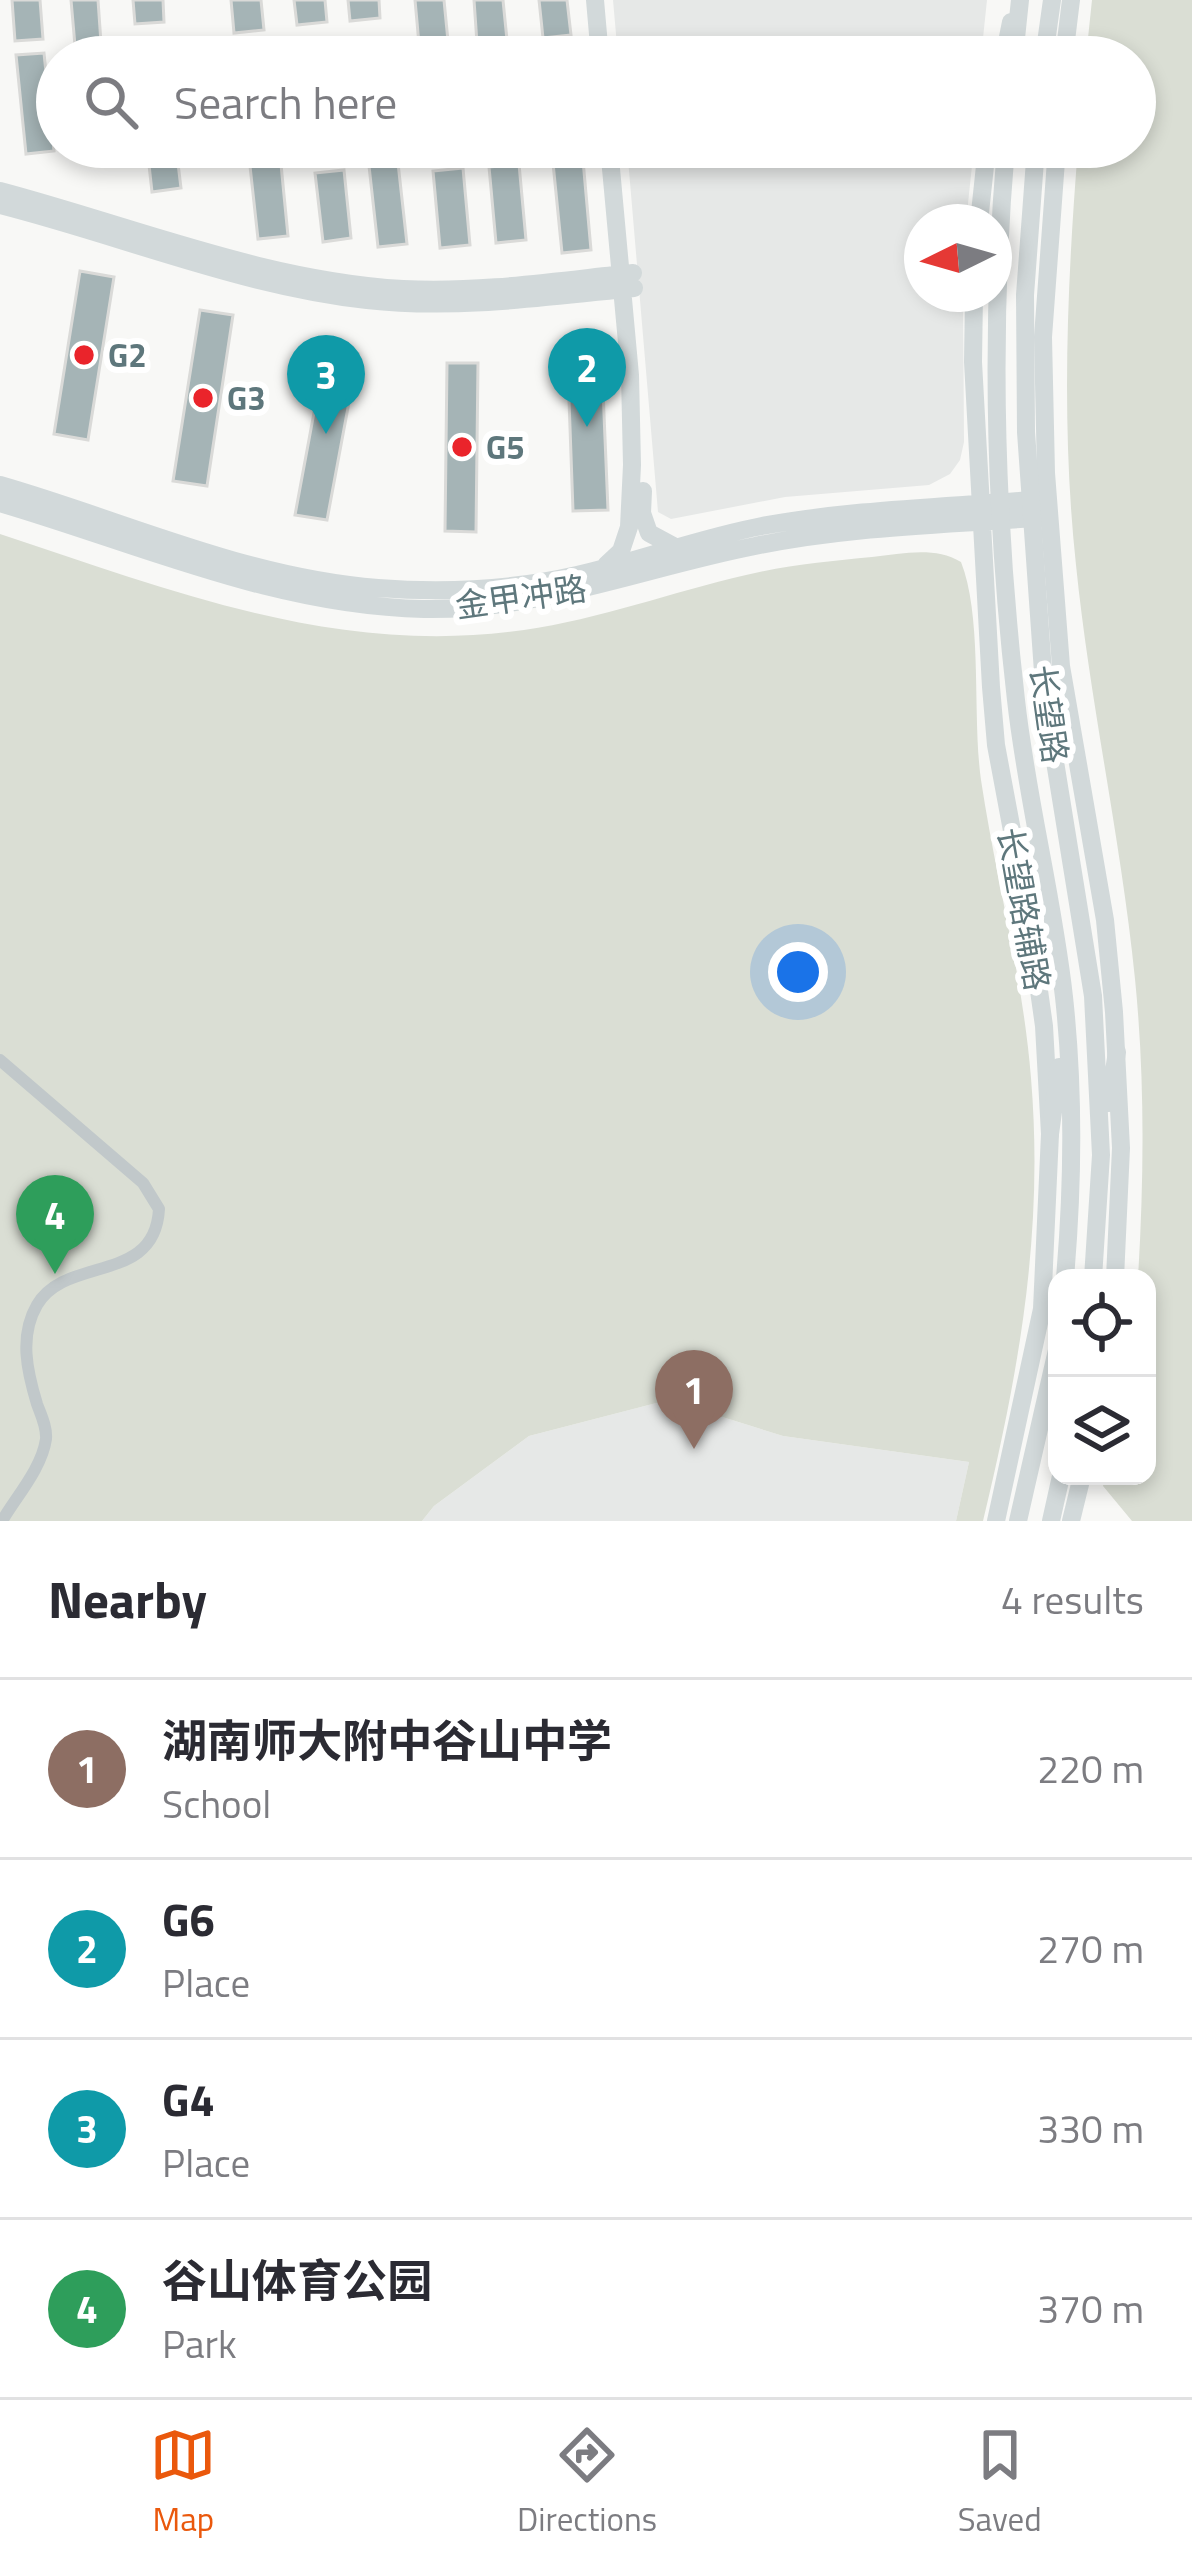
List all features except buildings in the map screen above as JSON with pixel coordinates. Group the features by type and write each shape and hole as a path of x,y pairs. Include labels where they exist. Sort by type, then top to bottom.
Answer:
{"street":[{"path":"595,0 598,36"},
{"path":"607,0 611,36"},
{"path":"1009,36 1018,0"},
{"path":"1015,36 1018,0"},
{"path":"1047,36 1052,0"},
{"path":"1067,36 1071,0"},
{"path":"612,168 643,415 642,513 655,538 674,547"},
{"path":"602,569 621,551 630,514 632,416 622,168"},
{"path":"981,204 985,168"},
{"name":"长望路","path":"1004,168 994,310 1009,622 1021,741 1066,1020 1071,1168 1065,1269"},
{"name":"长望路","path":"1035,168 1024,352 1040,652 1085,936 1100,1081 1095,1269"},
{"path":"1055,168 1043,337 1049,508 1060,665 1105,920 1117,1052 1121,1148 1115,1269"},
{"path":"0,190 271,268 369,286 442,290 627,281"},
{"path":"0,205 267,282 366,300 442,304 627,281"},
{"name":"长望路辅路","path":"974,312 978,464 996,745 1033,946 1044,1026 1050,1134 1042,1309 996,1521"},
{"path":"978,464 964,492 935,517 964,533 983,559"},
{"name":"金甲冲路","path":"0,485 231,560 338,584 463,591 540,583 801,520 1049,508"},
{"name":"金甲冲路","path":"0,503 283,592 424,609 541,599 756,545 935,517"},
{"path":"1050,1134 1066,1020"},
{"path":"1101,1155 1117,1052"},
{"path":"0,1060 143,1183 159,1209 154,1238 144,1250 55,1287 34,1310 26,1350 46,1438 2,1521"},
{"path":"1018,1521 1051,1377"},
{"path":"1051,1521 1059,1485"},
{"path":"1071,1521 1080,1485"}],"shaded area":[{"path":"613,0 987,0 983,36 616,36"},
{"path":"1092,0 1192,0 1192,1521 1132,1521 1103,1486 1156,1485 1156,1269 1138,1269 1142,1128 1135,979 1082,617 1068,460 1069,303 1077,168 1156,168 1156,36 1088,36"},
{"path":"629,168 972,168 968,204 904,204 904,312 963,312 964,442 950,474 929,485 785,497 671,519 658,512"},
{"path":"0,534 257,614 322,627 455,636 580,619 746,575 809,564 918,552 961,562 975,639 981,780 1022,1003 1034,1135 1025,1301 1008,1410 983,1521 956,1521 969,1462 783,1436 668,1400 529,1436 434,1506 422,1521 0,1521"},
{"path":"668,1400 783,1436 969,1462 956,1521 422,1521 434,1506 529,1436"}],"place":[{"name":"G2","path":"84,355"},
{"name":"G3","path":"203,398"},
{"name":"G6","path":"587,427"},
{"name":"G4","path":"326,434"},
{"name":"G5","path":"462,447"},
{"name":"谷山体育公园","path":"55,1274"},
{"name":"湖南师大附中谷山中学","path":"694,1449"}]}
